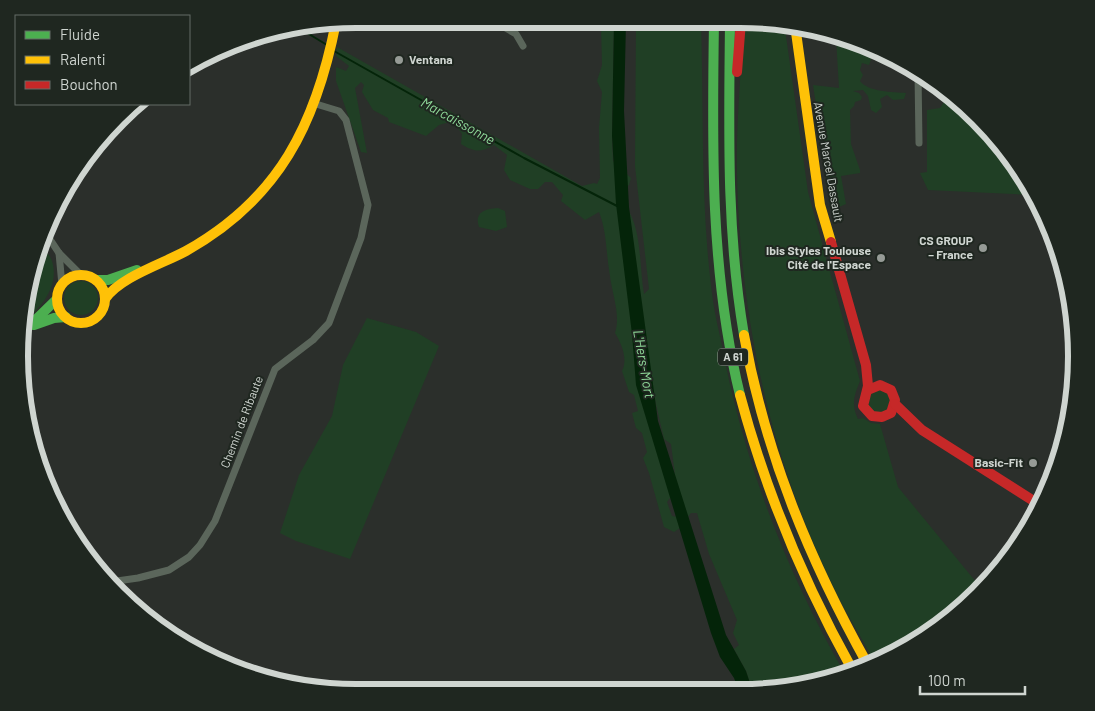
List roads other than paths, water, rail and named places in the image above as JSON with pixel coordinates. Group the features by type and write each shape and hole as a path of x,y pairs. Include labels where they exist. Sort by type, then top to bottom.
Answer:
{"main road":[{"path":"331,28 331,42"},
{"path":"30,327 54,318 66,317 78,322 91,320 101,312 105,299 113,289 221,229 259,196 292,153 306,128 321,88 334,28"},
{"path":"705,28 713,134"},
{"name":"A 61","path":"714,28 713,134 716,224 722,295 744,409 765,482 790,546 807,586 849,664"},
{"name":"A 61","path":"730,28 732,242 742,326 755,388 781,481 803,537 830,598 865,659"},
{"path":"730,86 737,80 741,28"},
{"name":"Avenue Marcel Dassault","path":"796,33 820,205 866,358 880,385 890,390 895,404 922,430"},
{"path":"30,327 57,299 62,285 70,278 81,275 96,280 108,280 177,254"},
{"path":"96,280 103,290 105,299"},
{"path":"57,299 60,309 66,317"},
{"name":"Avenue Marcel Dassault","path":"866,358 868,390 863,399 865,410 872,417 887,416 922,430 1034,501"},
{"path":"868,390 880,385"},
{"path":"887,416 893,410 895,404"}],"street":[{"path":"506,28 516,34 523,46"},
{"path":"918,80 919,143"},
{"name":"Chemin de Ribaute","path":"118,581 169,570 189,557 200,545 215,521 275,369 313,340 329,323 362,238 368,205 346,120 339,111 316,104"},
{"path":"49,238 59,254 81,275"},
{"path":"59,254 62,285"}],"water":[{"name":"L'Hers-Mort","path":"614,28 626,28 624,111 629,207 658,421 726,635 746,671 750,684 736,684 720,657 711,633 636,385 632,334 616,204 612,136"}],"waterway":[{"name":"Marcaissonne","path":"305,32 327,45"},
{"name":"Marcaissonne","path":"334,51 524,158 617,206"}],"place":[{"name":"Ventana","path":"399,60"},
{"name":"CS GROUP – France","path":"983,248"},
{"name":"Ibis Styles Toulouse Cité de l'Espace","path":"881,258"},
{"name":"Basic-Fit","path":"1033,463"}]}
